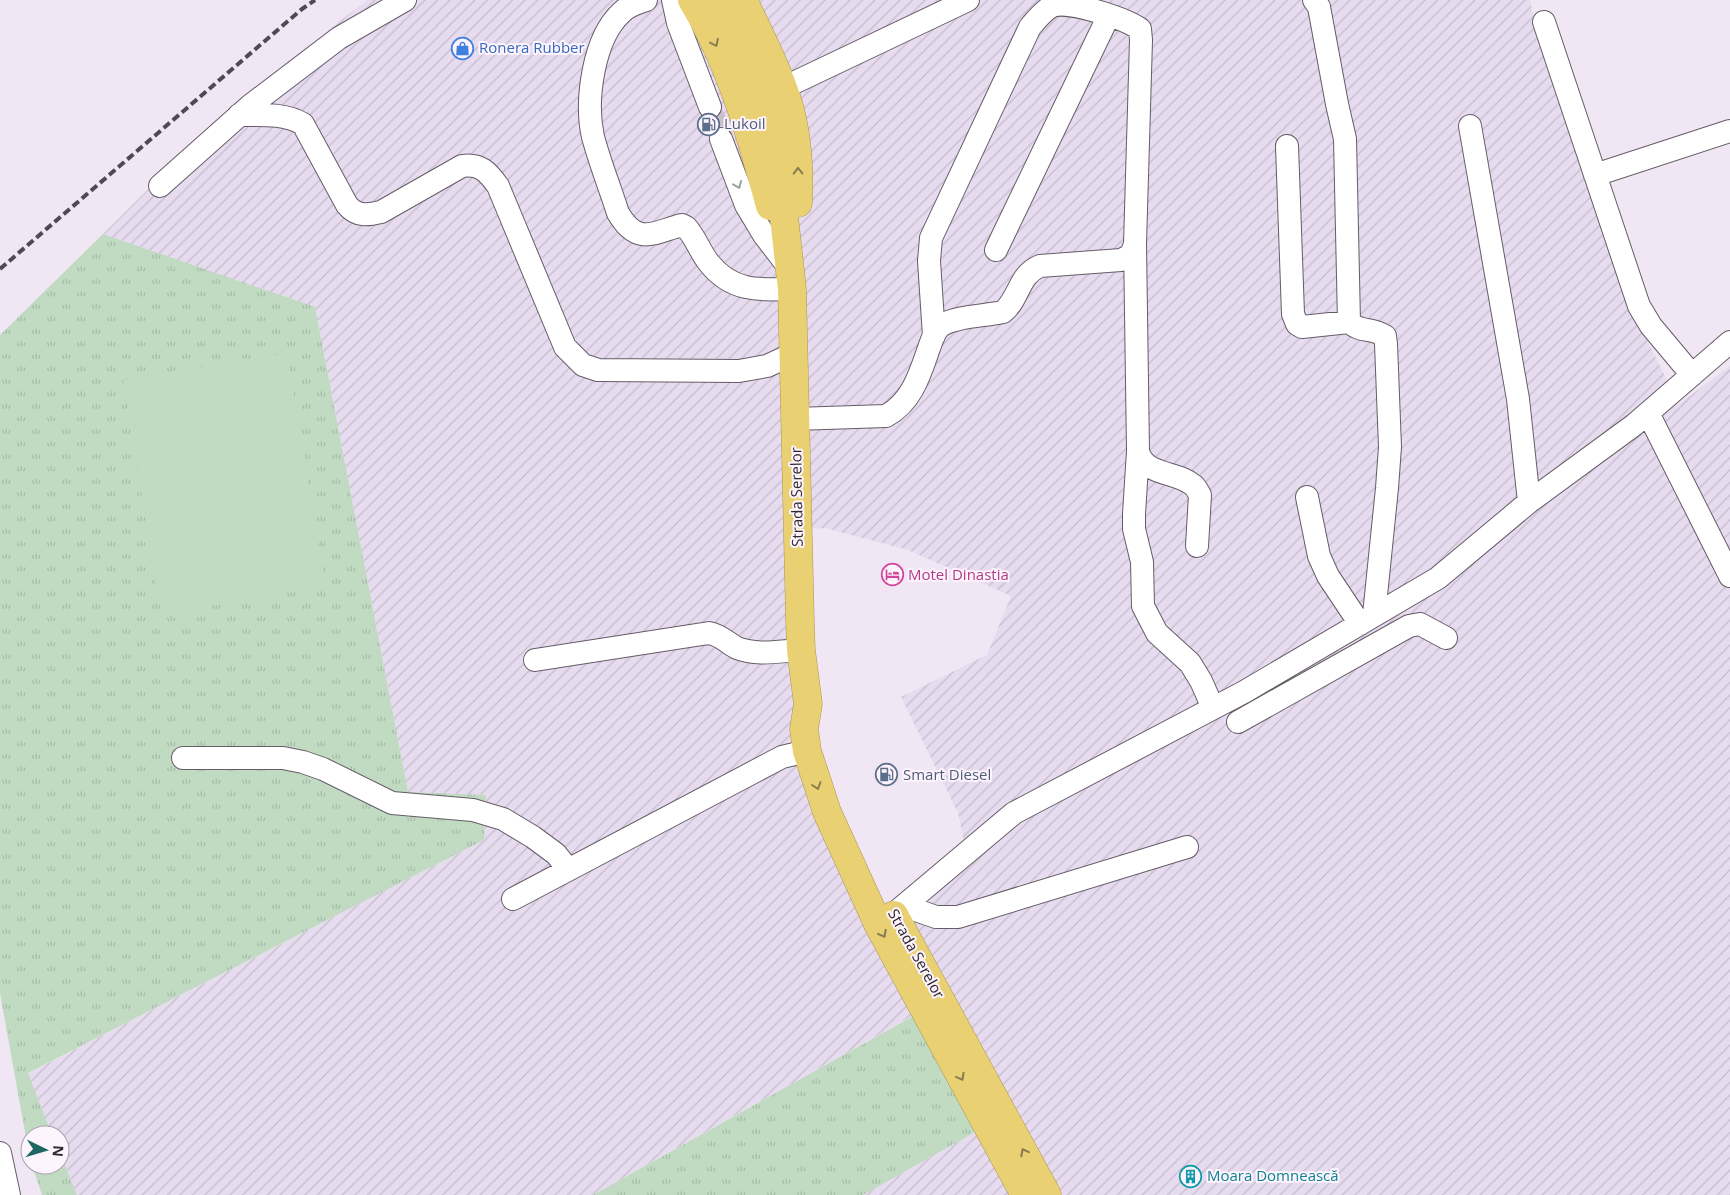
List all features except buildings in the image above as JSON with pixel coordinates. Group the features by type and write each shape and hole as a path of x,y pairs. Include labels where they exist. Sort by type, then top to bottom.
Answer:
{"highway":[{"path":"692,0 722,58 742,108 792,289"},
{"path":"718,0 746,54 770,123 778,164 792,289"},
{"path":"743,0 784,88 792,115 798,161 798,188 792,289"},
{"name":"Strada Serelor","path":"792,289 801,650 808,704 804,729 806,751 827,812 878,924 1025,1195"},
{"name":"Strada Serelor","path":"808,704 819,724 828,763 855,834 899,910 1047,1195"}],"street":[{"path":"160,186 240,115 339,38 405,0"},
{"path":"646,0 627,8 612,22 600,49 593,75 590,114 593,136 618,213 624,223 640,234 656,234 682,225 686,227 709,263 720,274 734,283 755,290 792,289"},
{"path":"673,0 678,23 710,106"},
{"path":"784,88 968,0"},
{"path":"1314,0 1319,7 1337,104 1346,139 1349,322 1355,328 1378,331 1385,336 1386,344 1390,447 1387,488 1359,624 1356,656"},
{"path":"934,336 929,261 931,238 1030,28 1043,13 1053,6 1062,3 1076,4 1130,22 1140,29 1135,244 1138,451 1134,529 1142,562 1142,606 1157,633 1190,663 1201,681 1213,708"},
{"path":"996,250 1109,15"},
{"path":"1544,22 1639,306 1651,326 1692,374"},
{"path":"240,115 285,117 303,124 347,205 352,211 362,214 369,215 382,212 462,166 481,167 498,186 565,348 583,365 598,370 739,371 767,366 793,354"},
{"path":"1470,126 1518,399 1529,502"},
{"path":"1595,175 1730,131"},
{"path":"721,139 746,205 764,235 784,261"},
{"path":"1287,146 1293,314 1296,324 1302,327 1349,322"},
{"path":"795,419 886,416 898,409 909,396 920,375 934,336 940,326 950,320 1003,312 1010,307 1026,275 1032,269 1040,266 1121,260 1131,255 1135,244"},
{"path":"899,910 1014,813 1244,692 1438,578 1529,502 1634,425 1730,342"},
{"path":"1648,412 1730,576"},
{"path":"1138,451 1140,458 1146,465 1193,484 1200,495 1196,546"},
{"path":"1307,498 1319,556 1328,576 1359,624"},
{"path":"1238,722 1409,626 1420,624 1446,638"},
{"path":"534,660 709,633 718,635 735,647 756,653 801,650"},
{"path":"513,899 782,757 806,751"},
{"path":"184,758 283,758 323,769 392,803 473,810 502,819 525,832 556,854 568,869"},
{"path":"899,910 936,917 958,917 1187,847"},
{"path":"0,1153 9,1195"}],"shaded area":[{"path":"367,0 1530,0 1538,35 1632,310 1679,404 1730,366 1730,1195 863,1195 979,1130 914,1015 593,1195 77,1195 69,1175 70,1125 48,1125 27,1074 484,840 486,795 408,792 315,308 103,234 236,102","holes":["825,528 908,550 1011,596 987,655 901,697 958,813 967,856 875,937 794,711 786,530"]}],"green space":[{"path":"103,234 315,307 408,792 486,795 484,840 28,1073 48,1125 24,1125 0,993 0,335"},
{"path":"287,353 325,587 161,614 123,380"},
{"path":"915,1015 979,1130 863,1195 593,1195"},
{"path":"35,1175 69,1175 77,1195 42,1195"}],"tunnel":[{"path":"710,107 721,139"}],"railway":[{"path":"0,269 302,9 315,0"}],"place":[{"name":"Ronera Rubber","path":"463,48"},
{"name":"Lukoil","path":"708,124"},
{"name":"Motel Dinastia","path":"892,575"},
{"name":"Smart Diesel","path":"887,775"},
{"name":"Moara Domnească","path":"1191,1176"}]}
